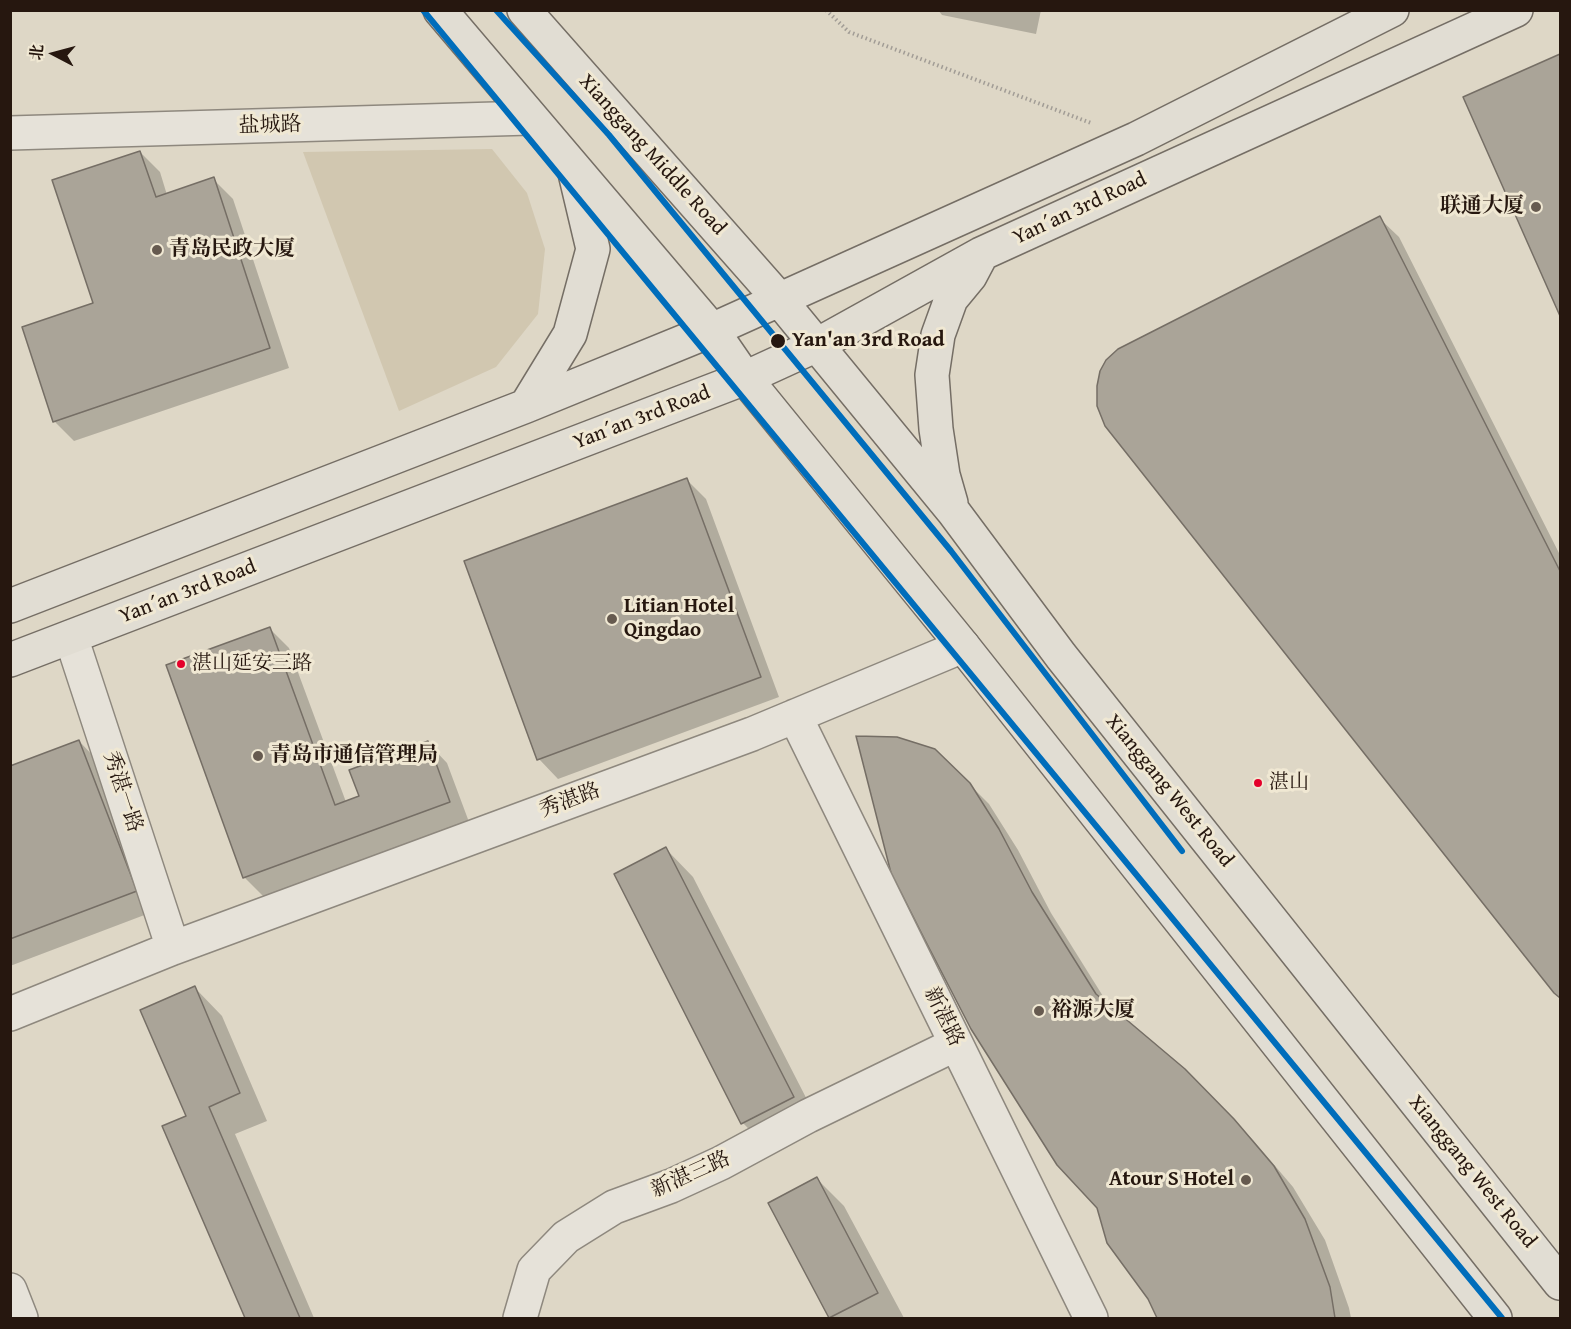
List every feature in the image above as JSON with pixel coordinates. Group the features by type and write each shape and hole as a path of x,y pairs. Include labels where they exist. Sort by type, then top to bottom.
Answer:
{"main road":[{"path":"440,10 712,330 745,378 963,646 1496,1318"},
{"name":"Xianggang Middle Road","path":"524,10 779,299"},
{"name":"Yan´an 3rd Road","path":"10,606 526,406 712,330 1136,140 1392,10"},
{"name":"Yan´an 3rd Road","path":"10,660 745,378 817,345 981,255 1515,10"},
{"path":"526,406 570,334 593,249 573,168"},
{"path":"953,511 943,475 932,375 938,335 951,299 970,276 981,255"},
{"name":"Xianggang West Road","path":"779,299 953,511 1061,656 1560,1283"}],"street":[{"name":"盐城路","path":"10,134 530,118"},
{"name":"秀湛一路","path":"71,637 173,948"},
{"name":"秀湛路","path":"10,1014 173,948 752,734 963,646"},
{"name":"新湛路","path":"795,716 1092,1318"},
{"name":"新湛三路","path":"520,1318 534,1270 566,1237 614,1207 671,1186 711,1167 808,1116 956,1044"},
{"path":"10,1290 21,1318"}],"path":[{"path":"826,10 849,32 1136,140"}],"shaded area":[{"path":"492,149 527,193 545,249 538,314 496,367 399,411 303,152"}],"building":[{"name":"联通大厦","path":"1560,54 1560,316 1463,97"},
{"name":"青岛民政大厦","path":"140,151 156,197 214,177 270,348 53,422 22,327 93,303 52,180"},
{"path":"1380,216 1560,571 1560,998 1105,426 1097,406 1100,371 1106,360 1118,349"},
{"name":"Litian Hotel Qingdao","path":"687,478 761,677 537,760 464,561"},
{"name":"青岛市通信管理局","path":"270,627 335,805 359,796 349,770 428,741 450,802 243,878 166,665"},
{"name":"裕源大厦","path":"856,736 897,737 935,749 970,783 999,829 1032,892 1096,994 1185,1069 1234,1119 1274,1166 1305,1219 1330,1287 1335,1318 1157,1318 1148,1299 1107,1243 1097,1208 1057,1165 971,1029 926,942 891,873"},
{"path":"79,740 137,891 10,939 10,766"},
{"path":"666,847 794,1097 741,1124 614,874"},
{"path":"195,986 240,1093 209,1107 300,1318 245,1318 162,1126 186,1116 140,1010"},
{"path":"817,1177 878,1293 829,1318 768,1203"}],"transit line":[{"path":"423,10 1502,1318"},
{"path":"496,10 609,135 951,551 1182,851"}],"place":[{"name":"联通大厦","path":"1536,207"},
{"name":"青岛民政大厦","path":"157,250"},
{"name":"Yan'an 3rd Road","path":"778,341"},
{"name":"Litian Hotel Qingdao","path":"612,619"},
{"name":"湛山延安三路","path":"181,664"},
{"name":"青岛市通信管理局","path":"258,756"},
{"name":"湛山","path":"1258,783"},
{"name":"裕源大厦","path":"1039,1011"},
{"name":"Atour S Hotel","path":"1246,1180"}]}
